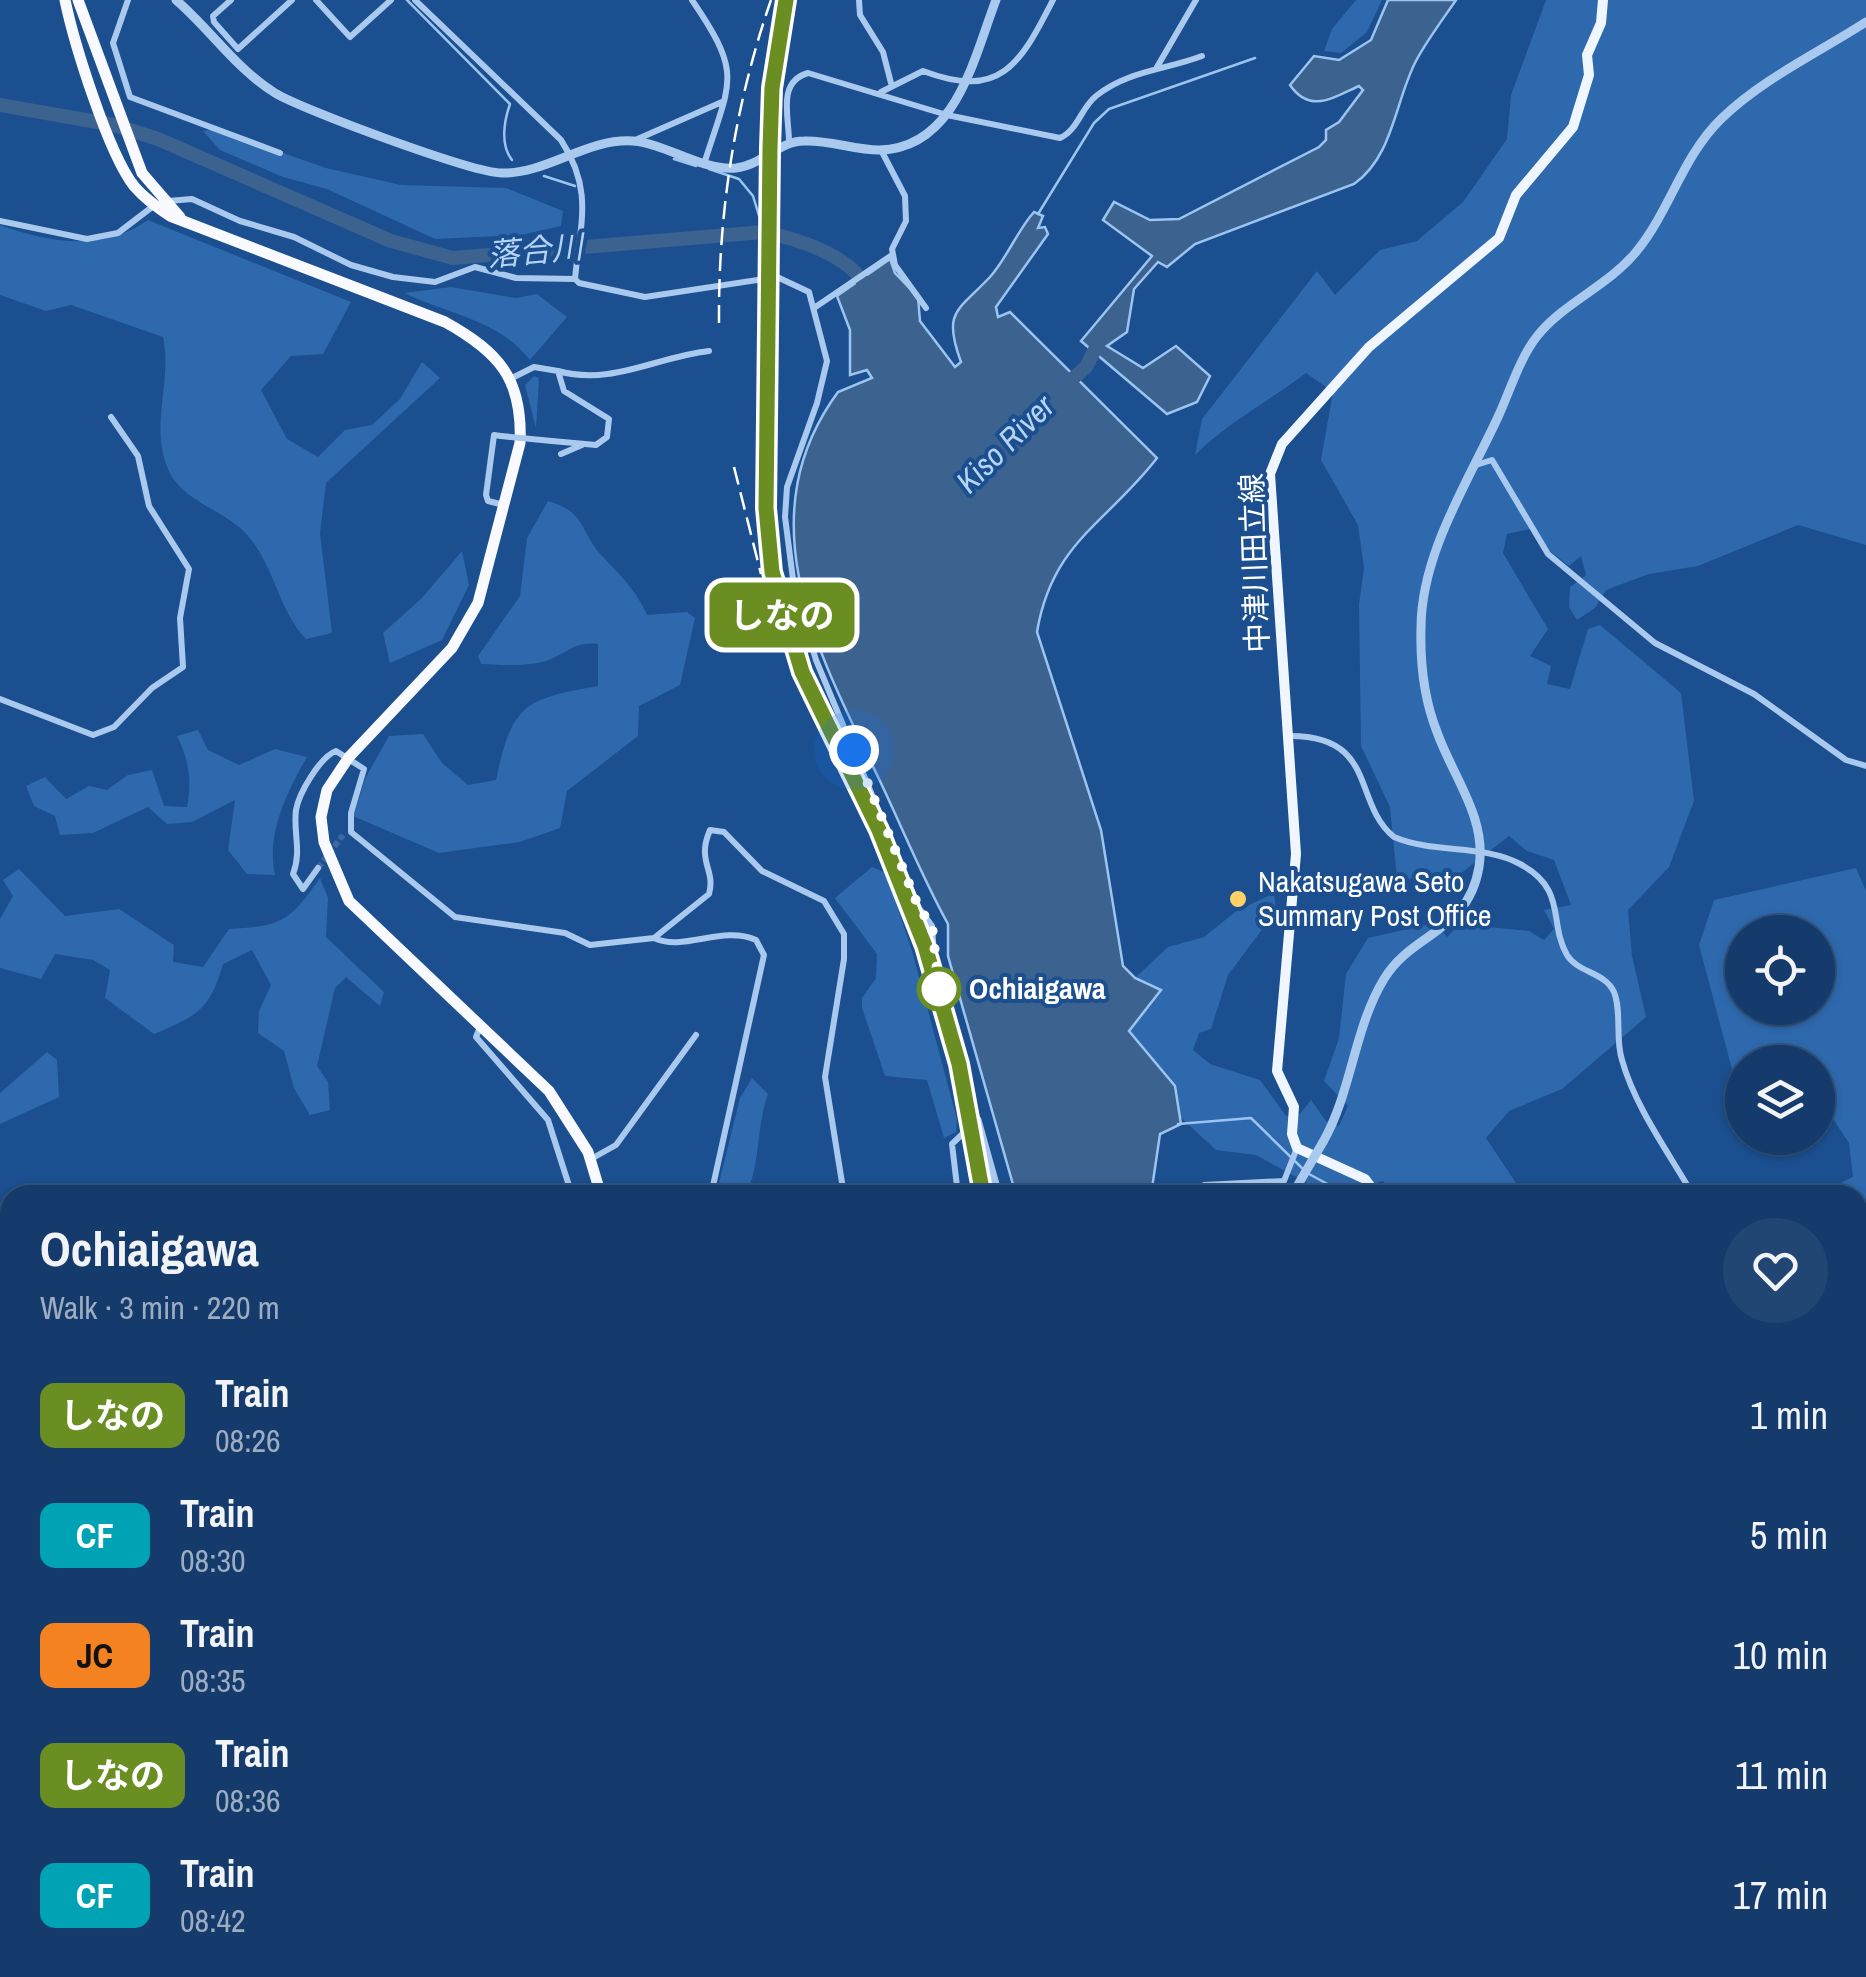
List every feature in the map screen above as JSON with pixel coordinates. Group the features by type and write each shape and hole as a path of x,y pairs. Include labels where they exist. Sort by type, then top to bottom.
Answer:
{"highway":[{"path":"65,0 118,158 132,183 154,205 445,322 481,342 510,379 520,430 488,572 464,630 440,663 349,756 327,790 321,817 337,882 369,922 550,1091 591,1159 598,1185"},
{"path":"78,0 133,153 152,188 180,217"}],"main road":[{"name":"中津川田立線","path":"1295,1151 1294,1107 1277,1071 1296,854 1270,474 1282,444 1369,348 1499,238 1516,196 1573,127 1589,75 1587,55 1601,22 1603,0"},
{"path":"1295,1151 1365,1179 1370,1185"}],"street":[{"path":"128,0 113,43 130,97 280,153"},
{"path":"176,0 246,72 294,102 481,170 519,172 569,154 633,141 723,102"},
{"path":"231,0 213,16 238,48 292,0"},
{"path":"316,0 350,37 390,0"},
{"path":"415,0 561,140 584,192 575,275"},
{"path":"692,0 728,58 730,71 705,161"},
{"path":"859,0 860,14 883,52 891,84"},
{"path":"633,141 727,168 749,165 789,142 881,150 913,142 947,115 996,0"},
{"path":"880,92 923,71 963,84 990,80 1024,50 1053,0"},
{"path":"1157,67 1196,0"},
{"path":"1298,1185 1342,1102 1383,980 1397,962 1461,912 1472,893 1480,854 1477,822 1429,710 1420,658 1420,622 1428,576 1475,465 1536,338 1638,250 1708,132 1752,93 1866,22"},
{"path":"789,142 787,89 796,76 808,73 947,115 1060,138 1069,134 1092,99 1118,81 1202,56"},
{"path":"814,308 892,254 907,214 905,196 881,150"},
{"path":"0,221 86,239 118,233 154,205 192,199 228,216 294,237 350,265 393,278 435,282 475,268 516,278 575,275 586,286 645,297 777,277 809,292 826,361 786,488 785,517 794,587 816,660 919,908 932,926 934,955 995,1185"},
{"path":"892,254 898,273 926,308"},
{"path":"510,379 534,367 601,378 624,374 642,363 709,351"},
{"path":"504,505 488,501 486,496 494,435 596,445 606,437 608,419 564,391 558,371"},
{"path":"0,699 84,735 105,733 152,688 183,667 180,618 189,569 148,506 138,456 111,417"},
{"path":"561,454 584,444"},
{"path":"1475,465 1492,460 1548,554 1655,644 1754,694 1846,760 1866,766"},
{"path":"1290,736 1313,737 1356,763 1394,838 1503,856 1524,866 1541,882 1559,912 1565,952 1574,964 1602,978 1613,990 1624,1069 1688,1185"},
{"path":"318,868 303,889 294,874 300,847 297,804 326,754 336,750 364,769 347,834 456,917 565,933 602,947 654,938 672,942 740,933 756,940 764,956 713,1185"},
{"path":"654,938 709,894 711,878 703,860 710,830 724,832 762,870 824,901 837,916 844,934 844,959 825,1077 842,1185"},
{"path":"482,1024 476,1038 548,1120 569,1185"},
{"path":"591,1159 616,1145 696,1036"},
{"path":"957,1185 952,1144 977,1120"},
{"path":"1204,1185 1280,1182 1288,1173 1295,1151"}],"shaded area":[{"path":"1356,0 1382,0 1367,32 1341,53 1324,51 1332,29"},
{"path":"1546,0 1866,0 1866,545 1798,525 1698,566 1649,574 1606,590 1595,608 1577,620 1569,607 1570,587 1586,575 1581,556 1569,566 1550,551 1534,528 1507,534 1503,553 1548,629 1530,656 1551,666 1547,684 1570,689 1588,629 1600,625 1681,693 1694,801 1669,867 1628,910 1632,956 1646,1017 1562,1089 1509,1111 1486,1138 1516,1183 1522,1185 1387,1185 1383,1181 1371,1185 1311,1185 1256,1155 1216,1150 1177,1114 1175,1086 1129,1032 1161,990 1135,978 1168,947 1204,937 1235,912 1274,893 1276,911 1228,975 1211,1029 1199,1033 1193,1050 1210,1064 1260,1080 1286,1116 1300,1114 1311,1100 1326,1121 1339,1126 1348,1106 1324,1081 1339,1038 1346,974 1368,938 1434,923 1447,937 1460,924 1529,931 1544,940 1554,929 1544,910 1571,905 1554,860 1527,851 1509,836 1455,878 1397,879 1390,807 1361,746 1359,604 1364,568 1358,525 1321,460 1333,392 1306,373 1195,455 1202,419 1317,271 1335,295 1380,250 1417,241 1463,202 1507,139 1511,95"},
{"path":"215,129 326,168 401,185 506,188 563,211 561,226 521,235 435,239 327,189 283,177 220,150 203,131"},
{"path":"148,220 351,302 323,354 291,356 261,390 287,439 318,457 345,430 372,425 400,399 422,362 440,378 326,483 320,533 332,633 306,639 287,612 251,539 229,519 186,492 170,474 160,430 163,337 71,305 46,311 0,295 0,225 76,241 113,237"},
{"path":"451,287 516,298 537,294 567,317 530,360 488,327 404,293"},
{"path":"534,376 539,378 536,428 525,385"},
{"path":"548,501 576,517 647,615 687,612 695,618 680,685 639,706 638,736 567,791 560,828 520,842 439,853 353,816 366,777 389,736 423,734 442,763 468,785 496,780 508,735 525,709 553,695 598,686 598,644 577,646 530,664 481,664 478,656 520,596 527,538"},
{"path":"462,551 469,585 442,640 390,663 383,633 422,598"},
{"path":"198,730 208,750 239,765 275,749 307,757 276,829 275,875 247,874 228,850 235,800 192,822 167,824 148,807 93,833 60,835 55,816 34,806 26,786 45,777 66,799 89,786 107,790 128,775 152,770 164,806 187,807 188,771 177,736"},
{"path":"872,867 886,873 912,951 957,1119 956,1132 944,1138 927,1080 885,1076 862,1008 862,998 876,978 877,954 835,898"},
{"path":"1856,868 1866,891 1866,1185 1836,1185 1853,1177 1849,1143 1835,1122 1835,1045 1726,1045 1699,945 1714,900"},
{"path":"19,869 65,916 119,909 174,945 173,962 203,967 229,929 283,919 320,878 328,898 326,937 384,992 380,1006 346,977 335,988 317,1066 328,1082 330,1110 310,1115 294,1088 284,1051 258,1033 259,1011 271,985 252,950 223,964 213,992 200,1009 154,1034 105,998 110,970 93,960 55,954 41,979 0,968 0,919 13,896 3,880"},
{"path":"47,1052 57,1060 59,1097 0,1124 0,1093"},
{"path":"752,1078 768,1094 751,1183 718,1185 740,1098"}],"water":[{"path":"1388,0 1456,0 1417,59 1386,143 1367,172 1354,184 1195,244 1167,267 1158,262 1134,289 1127,332 1107,346 1143,368 1176,346 1210,376 1197,402 1167,414 1081,341 1152,256 1103,220 1114,202 1150,220 1179,219 1319,147 1326,140 1326,130 1339,122 1363,90 1359,86 1331,99 1314,101 1305,99 1290,85 1314,56 1339,60 1371,40"},
{"path":"1034,212 1043,216 1038,228 1045,227 1048,234 996,307 998,317 1010,312 1157,458 1068,555 1044,601 1037,632 1101,830 1123,966 1135,978 1161,990 1129,1031 1175,1086 1181,1124 1160,1134 1152,1185 1013,1185 948,956 948,924 834,685 801,587 794,538 796,489 810,440 838,392 872,378 867,370 850,375 850,330 837,296 890,259 895,273 918,297 920,321 955,367 961,362 953,332 956,313 996,270"}],"waterway":[{"path":"407,0 510,104 505,140 512,160"},
{"path":"1038,214 1094,123 1109,109 1255,58"},
{"name":"落合川","path":"0,105 114,125 158,139 391,241 453,258 764,232 807,244 836,258 849,266 867,288"},
{"path":"674,159 696,166"},
{"path":"709,169 739,179 753,196 764,232"},
{"path":"544,176 575,186"},
{"name":"Kiso River","path":"1062,388 1086,367 1100,340"},
{"path":"1178,1124 1251,1118 1303,1169"},
{"path":"1309,1174 1329,1185"}],"tunnel":[{"path":"318,868 343,835"}],"railway":[{"path":"719,323 731,159 758,39 771,0"},
{"path":"769,311 772,88 786,0"},
{"path":"767,395 769,538 784,622 810,693 894,865 922,936 953,1046 981,1185"},
{"path":"734,467 761,574"}],"train":[{"name":"しなの","path":"786,0 772,88 770,148 766,508 772,572 802,672 879,830 925,946 959,1064 981,1185"}],"place":[{"name":"Nakatsugawa Seto Summary Post Office","path":"1238,899"},
{"name":"Ochiaigawa","path":"939,989"}],"route":[{"path":"854,750 919,908 932,926 934,955 942,983 939,989"}]}
